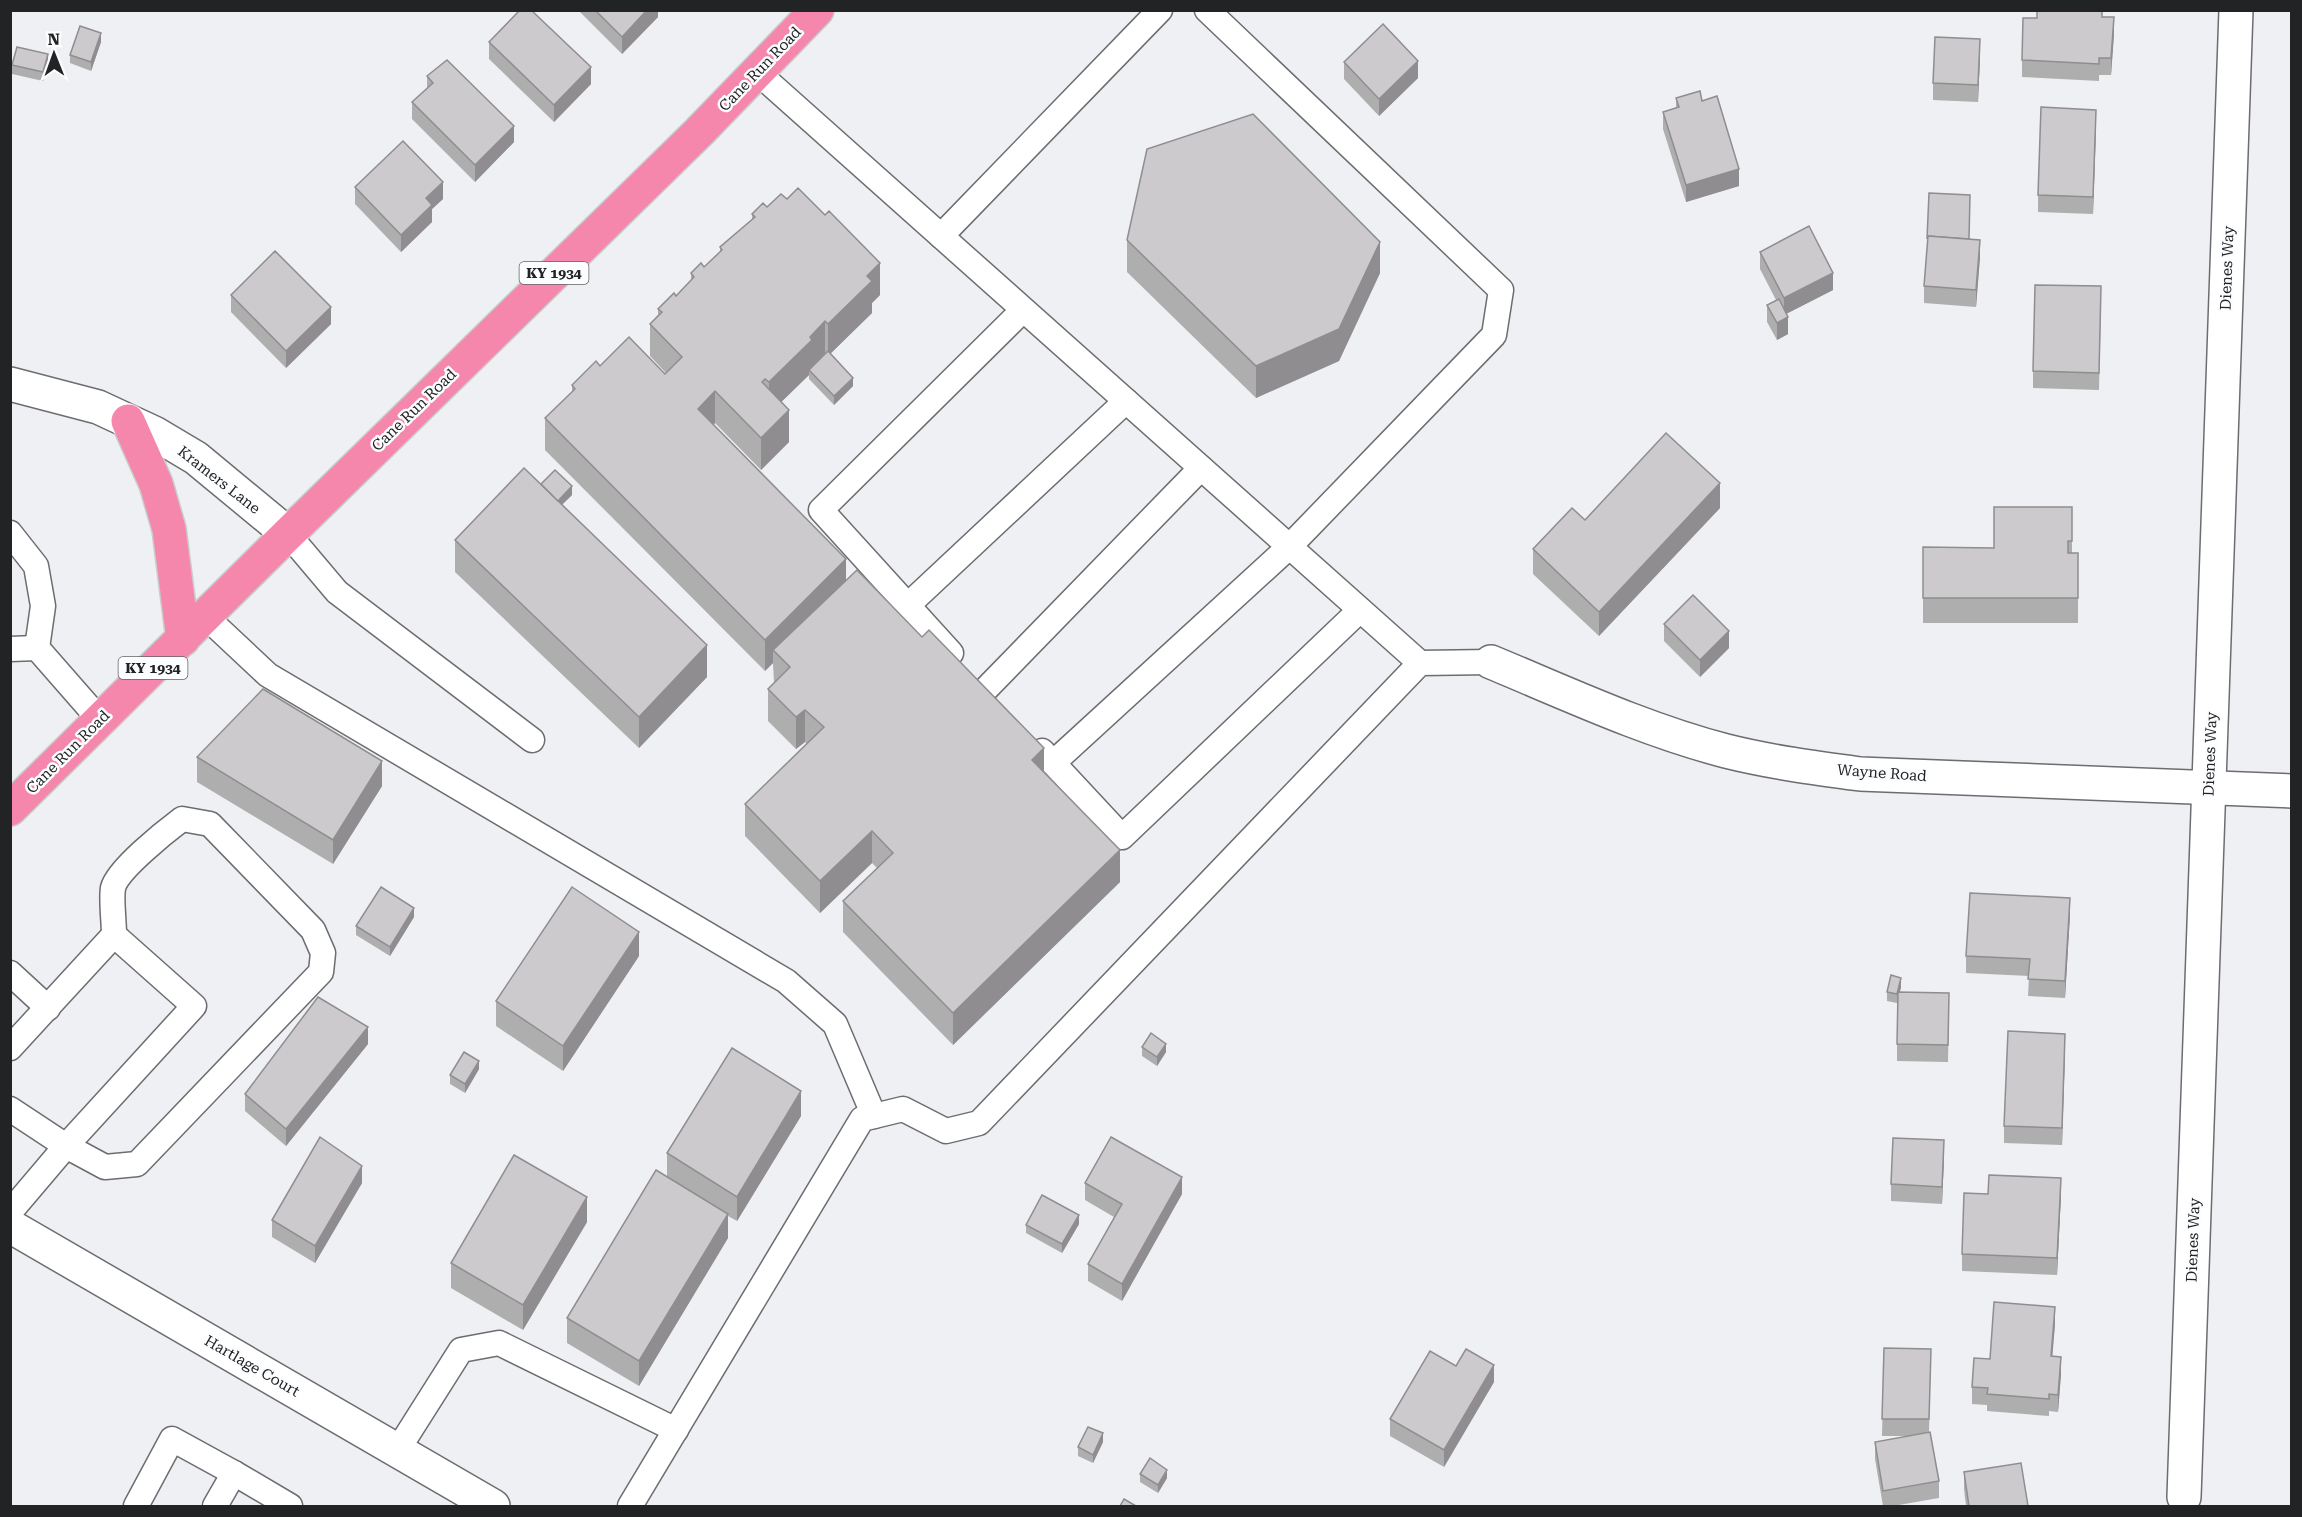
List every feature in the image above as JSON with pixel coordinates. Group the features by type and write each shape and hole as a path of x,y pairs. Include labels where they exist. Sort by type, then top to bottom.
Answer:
{"highway":[{"name":"Cane Run Road","path":"10,809 699,132 818,10"},
{"path":"128,421 156,484 169,529 183,639"}],"street":[{"name":"Dienes Way","path":"2184,1497 2236,10"},
{"name":"Kramers Lane","path":"10,384 98,407 154,433 196,458 288,534"},
{"name":"Wayne Road","path":"1491,662 1626,718 1724,751 1792,766 1860,774 2292,791"},
{"name":"Hartlage Court","path":"10,1226 484,1504"}],"lane":[{"path":"941,236 1160,10"},
{"path":"1053,763 1289,547 1494,335 1501,290 1207,10"},
{"path":"757,72 1420,663 1491,662"},
{"path":"1023,310 821,510 992,698 1201,468"},
{"path":"907,606 1126,400"},
{"path":"10,533 36,566 43,606 37,648 100,720"},
{"path":"288,534 337,592 532,740"},
{"path":"1030,739 1122,837 1360,609"},
{"path":"205,616 268,675 786,981 835,1024 874,1116"},
{"path":"10,649 37,648"},
{"path":"630,1506 862,1119 903,1109 946,1131 979,1123 1420,663"},
{"path":"10,1048 114,935 113,889 117,879 160,836 182,819 210,824 313,930 323,953 321,972 137,1164 105,1167 66,1146 10,1108"},
{"path":"10,1212 66,1146 195,1006 114,935"},
{"path":"10,973 48,1008"},
{"path":"397,1451 461,1350 499,1343 676,1430"},
{"path":"136,1506 172,1439 290,1506"},
{"path":"215,1506 234,1473"}],"building":[{"path":"520,10 531,10 591,67 554,105 489,42"},
{"path":"595,10 647,10 622,37"},
{"path":"2037,10 2102,10 2102,17 2114,17 2111,58 2099,58 2099,64 2022,60 2023,18 2037,18"},
{"path":"1383,24 1418,61 1379,99 1344,62"},
{"path":"80,26 101,33 91,62 70,55"},
{"path":"1935,37 1980,39 1978,85 1933,83"},
{"path":"17,47 48,54 43,72 12,65"},
{"path":"447,60 514,126 475,165 412,102 433,83 427,76"},
{"path":"1700,91 1702,101 1717,96 1739,169 1686,185 1663,112 1679,107 1676,98"},
{"path":"2041,107 2096,110 2093,197 2038,195"},
{"path":"1253,114 1380,242 1339,329 1256,366 1127,240 1147,149"},
{"path":"403,141 443,182 426,198 432,205 401,235 355,187"},
{"path":"798,188 825,215 829,211 880,263 867,276 872,281 828,324 825,321 810,337 812,340 769,382 765,379 762,382 789,410 761,438 715,391 698,409 846,559 765,640 545,418 575,389 572,385 596,361 600,366 629,337 665,374 682,357 650,324 662,312 658,309 674,293 676,296 694,277 691,273 701,263 704,267 722,250 720,247 755,217 752,214 763,203 767,207 781,194 787,199"},
{"path":"1929,193 1970,195 1969,239 1928,236 1927,239"},
{"path":"1809,226 1833,273 1784,298 1760,252"},
{"path":"1928,236 1980,240 1976,290 1924,286"},
{"path":"275,251 331,307 286,351 231,295"},
{"path":"2035,285 2101,286 2099,373 2033,371"},
{"path":"1779,299 1788,317 1777,323 1767,305"},
{"path":"828,351 853,378 834,396 809,370"},
{"path":"1666,433 1720,483 1599,612 1533,549 1572,508 1585,520"},
{"path":"524,468 707,645 639,717 455,540"},
{"path":"555,470 572,486 558,501 541,484"},
{"path":"1994,507 2072,507 2072,541 2068,541 2068,553 2078,553 2078,598 1923,598 1923,547 1994,548"},
{"path":"857,570 922,637 929,630 1044,748 1032,760 1120,850 953,1013 843,901 893,853 872,831 820,881 745,804 824,727 805,710 796,717 768,689 790,667 773,650"},
{"path":"1693,595 1729,631 1700,660 1664,624"},
{"path":"263,689 382,761 333,840 197,757"},
{"path":"381,887 414,908 390,947 356,926"},
{"path":"572,887 639,932 563,1046 496,1001"},
{"path":"1970,893 2070,898 2065,981 2028,979 2030,959 1966,956"},
{"path":"1891,975 1901,978 1897,994 1887,992"},
{"path":"1898,992 1949,993 1948,1045 1897,1044"},
{"path":"318,997 368,1027 286,1129 245,1094"},
{"path":"2008,1031 2065,1034 2062,1128 2004,1126"},
{"path":"1151,1033 1166,1044 1157,1057 1142,1047"},
{"path":"732,1048 801,1091 737,1197 667,1153"},
{"path":"464,1052 479,1061 465,1084 450,1075"},
{"path":"320,1137 362,1166 315,1246 272,1220"},
{"path":"1111,1137 1182,1177 1122,1284 1088,1264 1122,1204 1085,1183"},
{"path":"1893,1138 1944,1140 1942,1187 1891,1184"},
{"path":"514,1155 587,1197 523,1305 451,1263"},
{"path":"656,1170 728,1214 639,1361 567,1318"},
{"path":"1989,1175 2061,1178 2057,1258 1962,1254 1964,1193 1988,1194"},
{"path":"1042,1195 1079,1215 1062,1244 1026,1225"},
{"path":"1994,1302 2055,1307 2051,1356 2061,1357 2058,1395 2049,1394 2049,1399 1987,1394 1988,1388 1972,1387 1974,1358 1990,1359"},
{"path":"1884,1348 1931,1349 1929,1419 1882,1419"},
{"path":"1466,1349 1494,1365 1444,1450 1390,1419 1430,1351 1456,1366"},
{"path":"1088,1427 1103,1433 1093,1455 1078,1447"},
{"path":"1930,1432 1939,1481 1883,1491 1875,1442"},
{"path":"1150,1458 1167,1470 1158,1485 1140,1474"},
{"path":"2021,1463 2028,1506 1969,1506 1964,1472"},
{"path":"1124,1499 1136,1506 1120,1506"}]}
